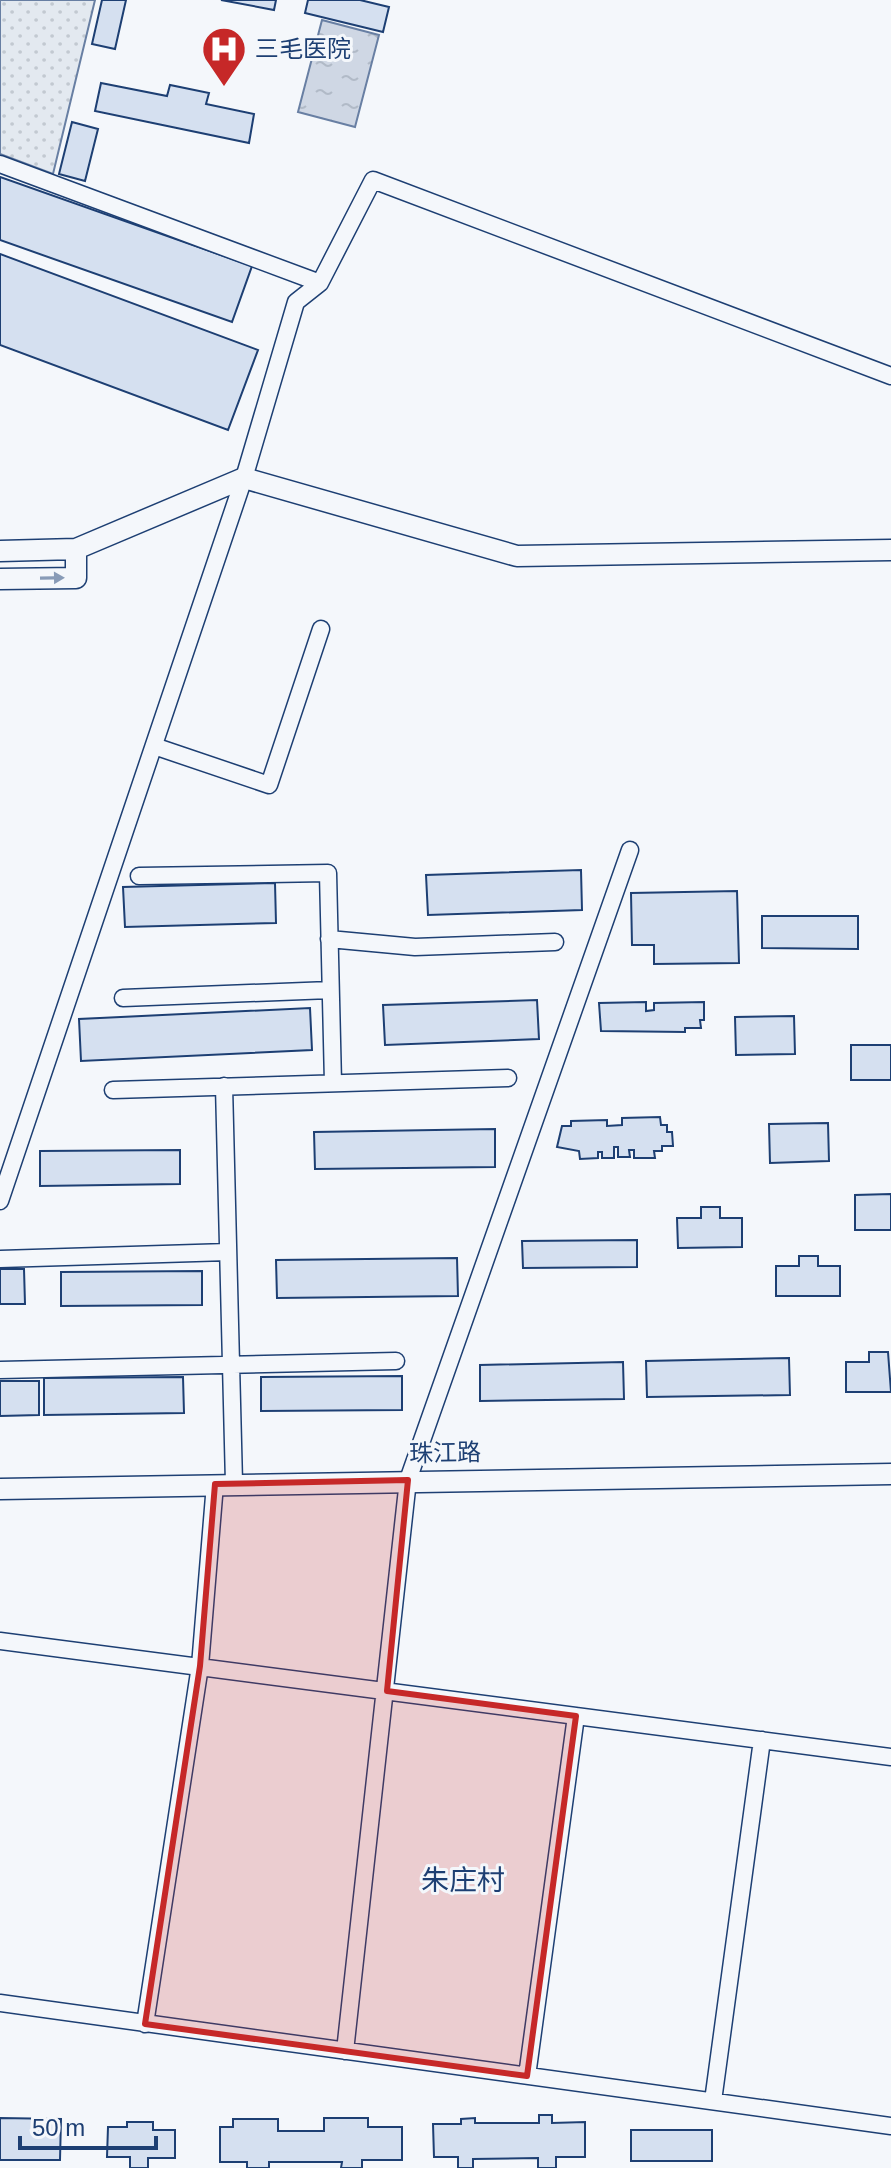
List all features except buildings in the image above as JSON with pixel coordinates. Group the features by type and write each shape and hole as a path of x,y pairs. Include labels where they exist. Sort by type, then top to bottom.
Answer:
{"street":[{"path":"0,164 320,283"},
{"path":"0,1201 244,478 296,302 320,283 373,180 891,376"},
{"path":"0,551 76,549 244,478 517,556 891,550"},
{"path":"0,579 76,578 76,549"},
{"path":"154,746 269,785 321,629"},
{"path":"345,2051 408,1480 630,850"},
{"path":"139,876 328,873 333,1083"},
{"path":"329,939 415,947 555,942"},
{"path":"123,998 330,990"},
{"path":"113,1090 508,1078"},
{"path":"145,2024 200,1666 224,1484 232,1364 224,1086"},
{"path":"0,1259 228,1252"},
{"path":"0,1370 396,1361"},
{"name":"珠江路","path":"0,1489 891,1474"},
{"path":"0,1641 891,1757"},
{"path":"527,2076 576,1716"},
{"path":"713,2101 762,1740"},
{"path":"0,2003 891,2126"}],"highlighted area":[{"path":"408,1480 387,1691 576,1716 527,2076 145,2024 200,1666 215,1484"}],"shaded area":[{"path":"0,0 95,0 53,174 0,154"}],"water":[{"path":"322,20 379,35 355,127 298,112"}],"place":[{"name":"三毛医院","path":"224,88"}],"district":[{"name":"朱庄村","path":"463,1880"}]}
